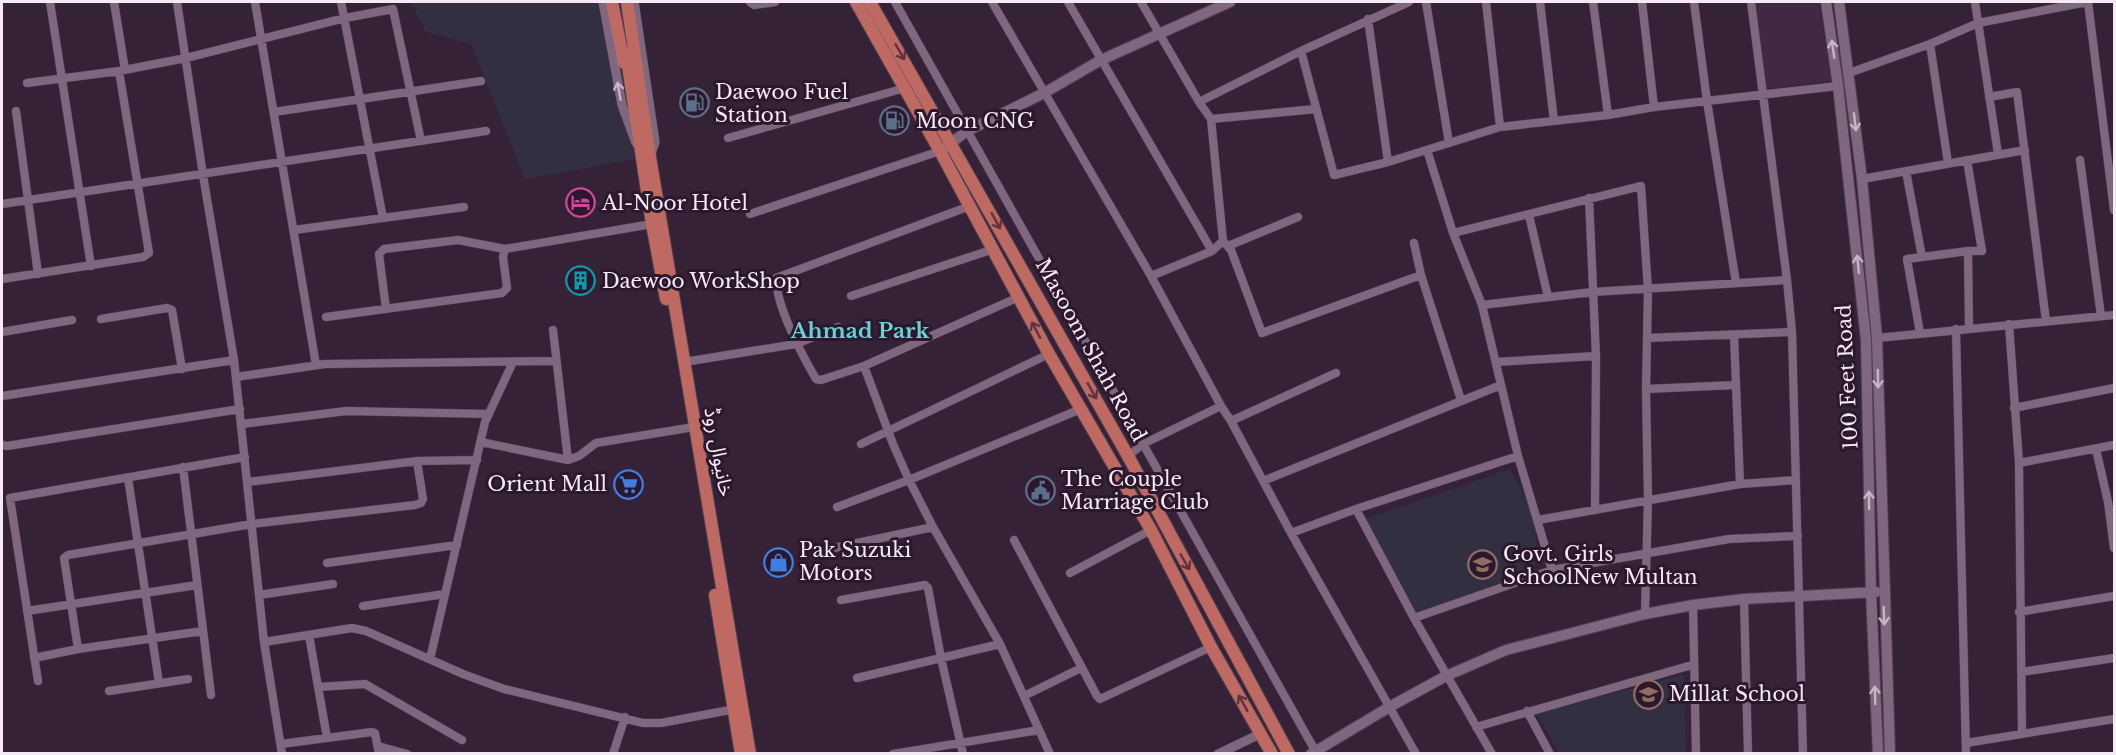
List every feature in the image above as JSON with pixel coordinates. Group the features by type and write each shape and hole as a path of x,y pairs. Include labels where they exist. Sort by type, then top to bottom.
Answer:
{"main road":[{"path":"612,2 635,114"},
{"name":"خانیوال روڈ","path":"619,2 635,114 646,158 684,362 738,708 741,753"},
{"name":"خانیوال روڈ","path":"627,2 652,224 738,708 750,753"},
{"name":"Masoom Shah Road","path":"856,2 994,249 1049,354 1151,530 1211,647 1272,753"},
{"name":"Masoom Shah Road","path":"870,2 1125,450 1289,753"},
{"path":"940,151 967,131 1044,93 1101,60 1230,2"},
{"name":"100 Feet Road","path":"1826,2 1838,86 1866,340 1871,592 1878,753"},
{"name":"100 Feet Road","path":"1839,2 1862,179 1877,338 1883,592 1890,753"},
{"path":"1314,753 1446,676 1506,650 1645,614 1693,605 1799,595 1883,592"},
{"path":"1218,658 1234,649"}],"street":[{"path":"50,2 91,266"},
{"path":"2,279 142,257 148,253 114,2"},
{"path":"177,2 237,377 264,642 282,753"},
{"path":"255,2 316,365"},
{"path":"341,2 383,218"},
{"name":"خانیوال روڈ","path":"603,2 622,105 646,158"},
{"path":"634,2 655,142 646,158"},
{"path":"750,2 760,5 775,2"},
{"path":"895,2 1314,753"},
{"path":"992,2 1150,276 1416,753"},
{"path":"1068,2 1212,251"},
{"path":"1141,2 1211,119 1225,244 1231,250 1262,333 1421,274"},
{"path":"1199,102 1368,19 1409,2"},
{"path":"1426,2 1449,143"},
{"path":"1486,2 1500,128"},
{"path":"1540,2 1554,121"},
{"path":"1593,2 1608,115"},
{"path":"1642,2 1654,107"},
{"path":"1694,2 1736,283"},
{"path":"1751,2 1792,332 1803,753"},
{"path":"1975,2 1998,154"},
{"path":"1849,73 1930,44 1978,23 2087,2 2115,210"},
{"path":"27,83 122,71 186,58 345,18 393,9 421,141"},
{"path":"1368,19 1388,162"},
{"path":"1930,44 1948,163"},
{"path":"1301,51 1334,175 1388,162 1500,128 1764,93 1838,86"},
{"path":"274,112 481,81"},
{"path":"728,138 905,88"},
{"path":"1989,97 2017,92 2046,321"},
{"path":"1211,119 1316,109"},
{"path":"16,111 39,274"},
{"path":"2,204 486,131"},
{"path":"1427,150 1453,233 1482,305 1518,456 1552,570"},
{"path":"1862,179 2025,150"},
{"path":"750,214 940,151"},
{"path":"1920,333 1907,259 1982,251 1967,160"},
{"path":"2080,160 2101,316"},
{"path":"1906,171 1922,257"},
{"path":"1453,233 1641,186 1648,290 1648,499 1645,614"},
{"path":"1589,198 1596,356 1595,510"},
{"path":"970,206 776,278 796,344 819,381 864,366 1018,297"},
{"path":"294,230 464,207"},
{"path":"1529,215 1548,297"},
{"path":"1150,276 1225,244 1298,217"},
{"path":"386,309 379,254 384,249 458,240 505,249 652,224"},
{"path":"1414,243 1421,274 1461,400"},
{"path":"326,317 505,292 507,288 502,257 505,249"},
{"path":"851,296 994,249"},
{"path":"1968,251 1969,328"},
{"path":"1482,305 1593,292 1787,280"},
{"path":"101,319 167,308 172,310 182,369"},
{"path":"1877,338 2115,315"},
{"path":"2,332 72,320"},
{"path":"2009,324 2019,463 2022,734"},
{"path":"684,362 796,344 838,327"},
{"path":"1956,329 1966,753"},
{"path":"553,330 568,459"},
{"path":"1647,338 1792,332"},
{"path":"1734,336 1740,484"},
{"path":"861,444 1049,354"},
{"path":"1496,362 1596,356"},
{"path":"2,396 234,360"},
{"path":"237,377 316,365 556,361"},
{"path":"430,659 481,442 489,414 513,362"},
{"path":"864,366 909,480 933,527 1000,644 1050,753"},
{"path":"1231,421 1335,373"},
{"path":"1263,482 1501,385"},
{"path":"1647,389 1736,385"},
{"path":"2014,408 2115,388"},
{"path":"1107,454 1143,444 1221,405"},
{"path":"2,445 240,409"},
{"path":"837,507 1081,410"},
{"path":"242,424 346,411 489,414"},
{"path":"481,442 568,459 579,456 596,443 688,428"},
{"path":"2019,463 2115,445"},
{"path":"2096,449 2111,501 2115,548"},
{"path":"1291,532 1518,456"},
{"path":"38,681 10,498 245,457"},
{"path":"248,482 417,461 477,460"},
{"path":"78,649 64,558 68,555 252,524 416,505 423,499 417,461"},
{"path":"183,467 211,695"},
{"path":"128,478 159,683"},
{"path":"1538,520 1740,484 1796,480"},
{"path":"1356,509 1446,676 1492,753"},
{"path":"829,549 933,527"},
{"path":"1070,573 1151,530"},
{"path":"1414,618 1552,570 1729,539 1798,536"},
{"path":"1014,540 1100,699 1211,647"},
{"path":"327,563 456,544"},
{"path":"259,595 333,584"},
{"path":"27,611 197,585"},
{"path":"841,600 925,585 928,588 941,658 963,753"},
{"path":"363,606 445,594"},
{"path":"2019,612 2115,596"},
{"path":"1744,599 1748,753"},
{"path":"1693,605 1692,665 1696,753"},
{"path":"264,642 352,628 380,636 463,675 504,689 643,723 661,723 738,708"},
{"path":"34,658 78,649 203,631"},
{"path":"309,634 327,738"},
{"path":"857,678 1000,644"},
{"path":"2021,672 2115,658"},
{"path":"1476,727 1692,665"},
{"path":"1024,696 1082,668"},
{"path":"109,691 188,679"},
{"path":"318,687 365,684 462,740"},
{"path":"1527,711 1550,753"},
{"path":"614,753 625,717"},
{"path":"1966,743 2115,719"},
{"path":"893,753 1039,730"},
{"path":"281,744 375,732 378,749 407,753"},
{"path":"1218,753 1260,734"}],"shaded area":[{"path":"411,2 606,2 635,159 525,179 471,44 426,32"},
{"path":"1753,2 1819,2 1831,81 1766,89"},
{"path":"1510,469 1538,520 1534,571 1416,613 1363,520"},
{"name":"Millat School","path":"1684,674 1686,753 1559,753 1537,714"}],"place":[{"name":"Daewoo Fuel Station","path":"694,103"},
{"name":"Moon CNG","path":"895,121"},
{"name":"Al-Noor Hotel","path":"581,203"},
{"name":"Daewoo WorkShop","path":"581,281"},
{"name":"Orient Mall","path":"628,484"},
{"name":"The Couple Marriage Club","path":"1040,491"},
{"name":"Pak Suzuki Motors","path":"778,562"},
{"name":"Govt. Girls SchoolNew Multan","path":"1482,565"},
{"name":"Millat School","path":"1648,694"}],"district":[{"name":"Ahmad Park","path":"860,331"}]}
